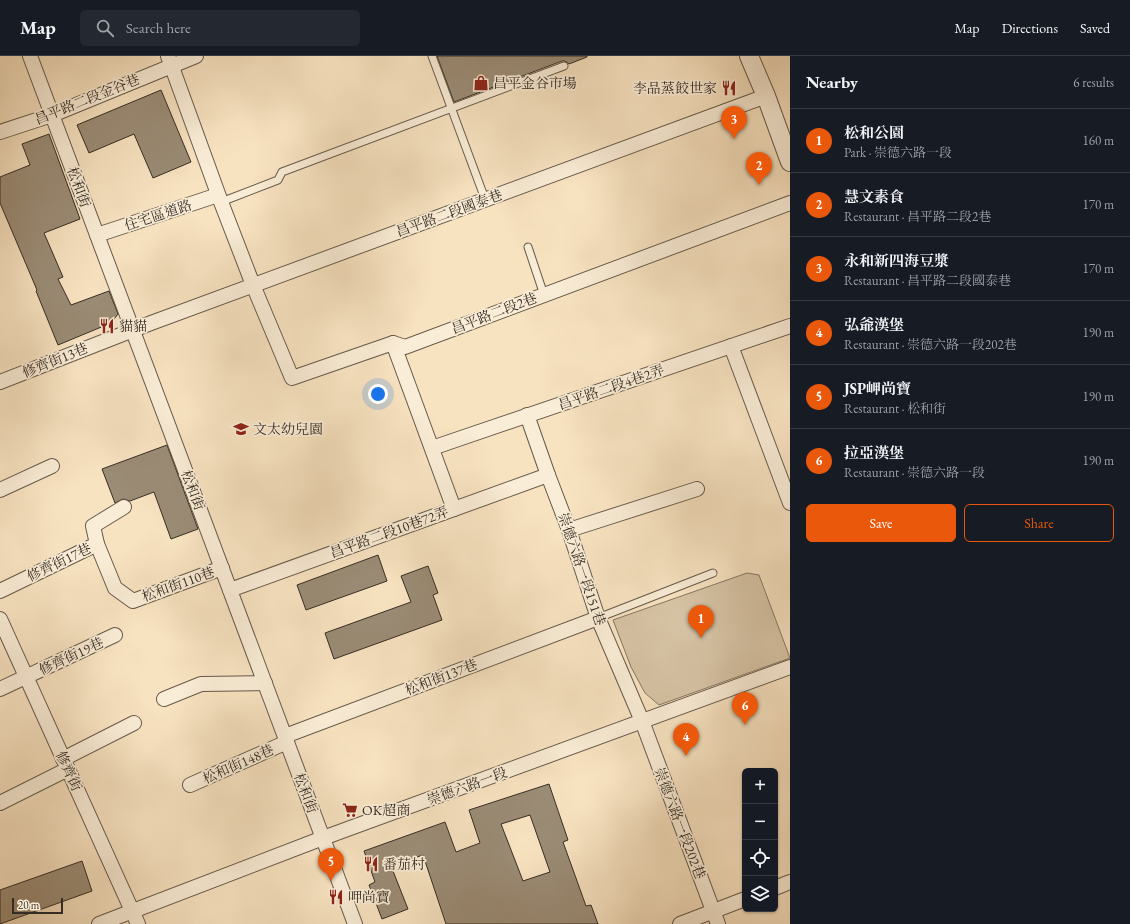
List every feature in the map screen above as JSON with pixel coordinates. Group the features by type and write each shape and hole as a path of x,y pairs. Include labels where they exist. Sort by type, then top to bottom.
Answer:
{"street":[{"name":"松和街","path":"30,56 355,924"},
{"name":"昌平路二段金谷巷","path":"1,129 52,115 169,60 196,56"},
{"path":"749,56 766,96 790,162"},
{"path":"169,60 253,285"},
{"name":"昌平路二段國泰巷","path":"132,330 766,96"},
{"name":"住宅區道路","path":"97,235 220,199"},
{"name":"昌平路二段2巷","path":"253,285 292,378 393,343 405,347 790,203"},
{"name":"昌平路二段4巷2弄","path":"432,448 790,326"},
{"name":"修齊街13巷","path":"0,382 132,330"},
{"path":"393,343 454,509"},
{"path":"731,346 790,503"},
{"name":"崇德六路一段151巷","path":"527,415 548,475 570,530 598,618 642,722"},
{"path":"0,490 52,466"},
{"name":"昌平路二段10巷72弄","path":"230,590 548,475"},
{"path":"570,530 697,489"},
{"name":"修齊街17巷","path":"115,588 97,544 94,526 124,507"},
{"name":"修齊街17巷","path":"0,591 97,544"},
{"name":"松和街110巷","path":"115,588 133,601 222,568"},
{"name":"松和街137巷","path":"286,739 598,618"},
{"name":"修齊街","path":"0,619 135,918"},
{"name":"修齊街19巷","path":"0,689 115,635"},
{"name":"崇德六路一段","path":"99,924 135,918 323,838 790,667"},
{"path":"164,699 201,684 265,683"},
{"name":"崇德六路一段202巷","path":"642,722 716,918"},
{"path":"0,803 134,723"},
{"name":"松和街148巷","path":"190,785 286,739"},
{"path":"778,887 790,882"},
{"path":"680,924 716,918 742,901"}],"lane":[{"path":"432,56 485,199"},
{"path":"220,199 278,180 282,172 564,66"},
{"path":"528,246 544,295"},
{"path":"598,618 713,573"}],"shaded area":[{"path":"747,573 759,575 790,658 659,705 645,693 631,667 613,620"}],"building":[{"name":"昌平金谷市場","path":"437,56 587,57 569,64 562,61 454,102"},
{"path":"161,90 191,162 153,178 134,134 89,153 77,125"},
{"path":"49,134 80,219 44,233 63,277 58,279 71,305 109,291 118,314 111,323 58,345 36,291 37,290 0,203 0,177 30,165 22,144"},
{"path":"167,445 198,529 171,539 154,492 130,501 123,499 115,503 102,469"},
{"path":"378,555 387,581 306,610 297,585"},
{"path":"428,566 438,593 433,595 442,620 334,659 325,633 411,602 401,576"},
{"path":"549,784 568,840 563,842 586,906 591,905 598,924 446,924 423,855 391,866 408,909 382,919 369,885 375,882 364,851 445,822 456,852 480,843 469,810","holes":["530,815 550,872 523,881 501,824"]},
{"path":"82,861 92,891 0,924 0,890"}],"place":[{"name":"昌平金谷市場","path":"481,83"},
{"name":"李品蒸餃世家","path":"729,88"},
{"name":"永和新四海豆漿","path":"734,139"},
{"name":"慧文素食","path":"759,185"},
{"name":"貓貓","path":"107,326"},
{"name":"文太幼兒園","path":"241,429"},
{"name":"松和公園","path":"701,638"},
{"name":"拉亞漢堡","path":"745,725"},
{"name":"弘爺漢堡","path":"686,756"},
{"name":"OK超商","path":"350,810"},
{"name":"番茄村","path":"371,864"},
{"name":"JSP岬尚寶","path":"331,881"},
{"name":"呷尚寶","path":"336,897"}]}
